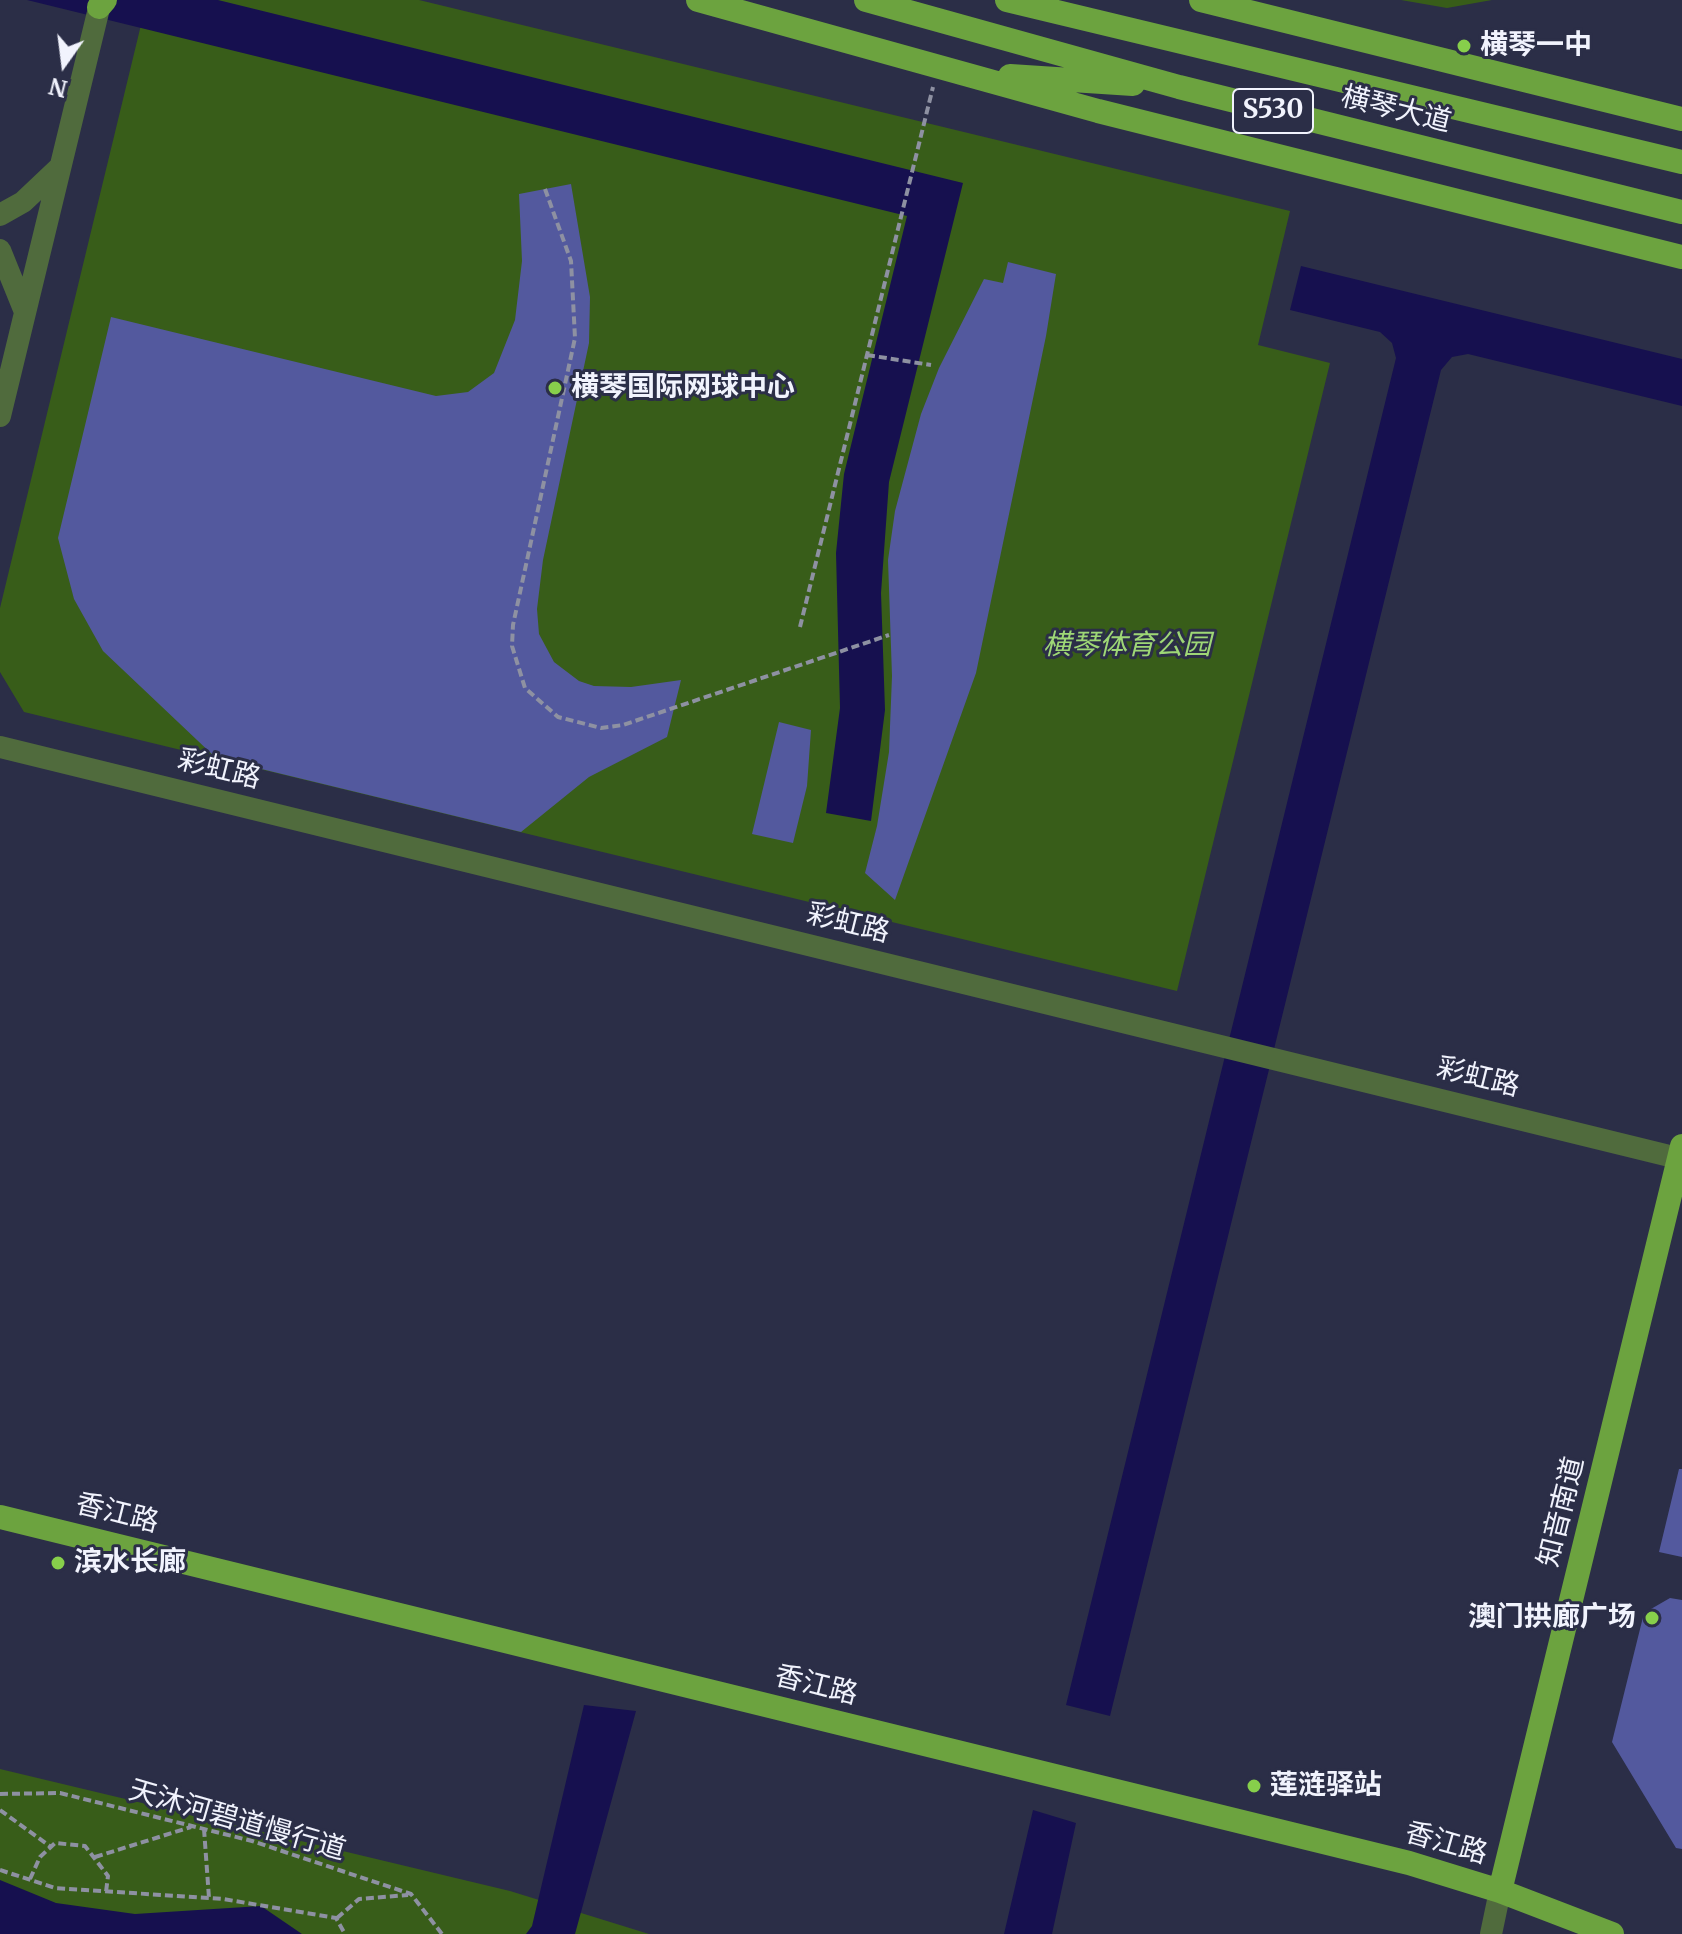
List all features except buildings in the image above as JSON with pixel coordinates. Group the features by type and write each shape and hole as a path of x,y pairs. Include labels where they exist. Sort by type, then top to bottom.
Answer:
{"main road":[{"path":"698,0 939,77 1682,257"},
{"name":"横琴大道","path":"866,0 1179,87 1682,212"},
{"name":"横琴大道","path":"1007,0 1682,162"},
{"path":"1045,0 1149,32"},
{"path":"1201,0 1264,8 1682,119"},
{"path":"939,77 1179,87"},
{"name":"知音南道","path":"1500,1891 1681,1154"},
{"name":"香江路","path":"0,1517 1369,1853 1500,1891 1612,1934"}],"street":[{"path":"0,416 100,2"},
{"path":"0,215 23,202 60,167"},
{"path":"0,250 25,313"},
{"name":"彩虹路","path":"0,747 1283,1061 1681,1154"},
{"path":"1491,1934 1500,1891"}],"path":[{"path":"800,627 912,170 939,77"},
{"path":"545,189 571,261 575,338 513,625 512,646 525,688 558,717 601,728 623,725 889,635"},
{"path":"867,355 931,365"},
{"name":"天沐河碧道慢行道","path":"0,1794 60,1793 252,1841 411,1894"},
{"path":"0,1810 51,1847"},
{"path":"95,1857 193,1827"},
{"path":"204,1829 209,1898"},
{"path":"30,1880 40,1857 55,1843 85,1846 108,1876 106,1892"},
{"path":"0,1870 55,1888 209,1898 336,1918 359,1899 411,1894 442,1934"},
{"path":"336,1918 345,1934"}],"green space":[{"name":"横琴国际网球中心","path":"147,0 419,0 1290,211 1258,345 1330,363 1177,991 24,712 0,672 0,608"},
{"path":"1401,0 1492,0 1447,8"},
{"path":"0,1769 510,1891 649,1934 0,1934"}],"shaded area":[{"path":"27,0 218,0 963,183 889,482 881,593 885,710 871,821 826,813 840,708 836,553 844,474 907,216"},
{"path":"1301,266 1682,359 1682,406 1468,354 1452,357 1441,370 1110,1716 1066,1705 1396,358 1392,343 1380,332 1290,310"},
{"path":"584,1705 636,1711 575,1934 526,1934 532,1926"},
{"path":"1033,1810 1076,1823 1052,1934 1004,1934"},
{"path":"0,1880 56,1903 135,1914 261,1906 302,1934 0,1934"}],"place":[{"name":"横琴一中","path":"1464,46"},
{"name":"横琴国际网球中心","path":"555,388"},
{"name":"滨水长廊","path":"58,1563"},
{"name":"澳门拱廊广场","path":"1652,1618"},
{"name":"莲涟驿站","path":"1254,1786"}],"park label":[{"name":"横琴体育公园","path":"1127,646"}]}
